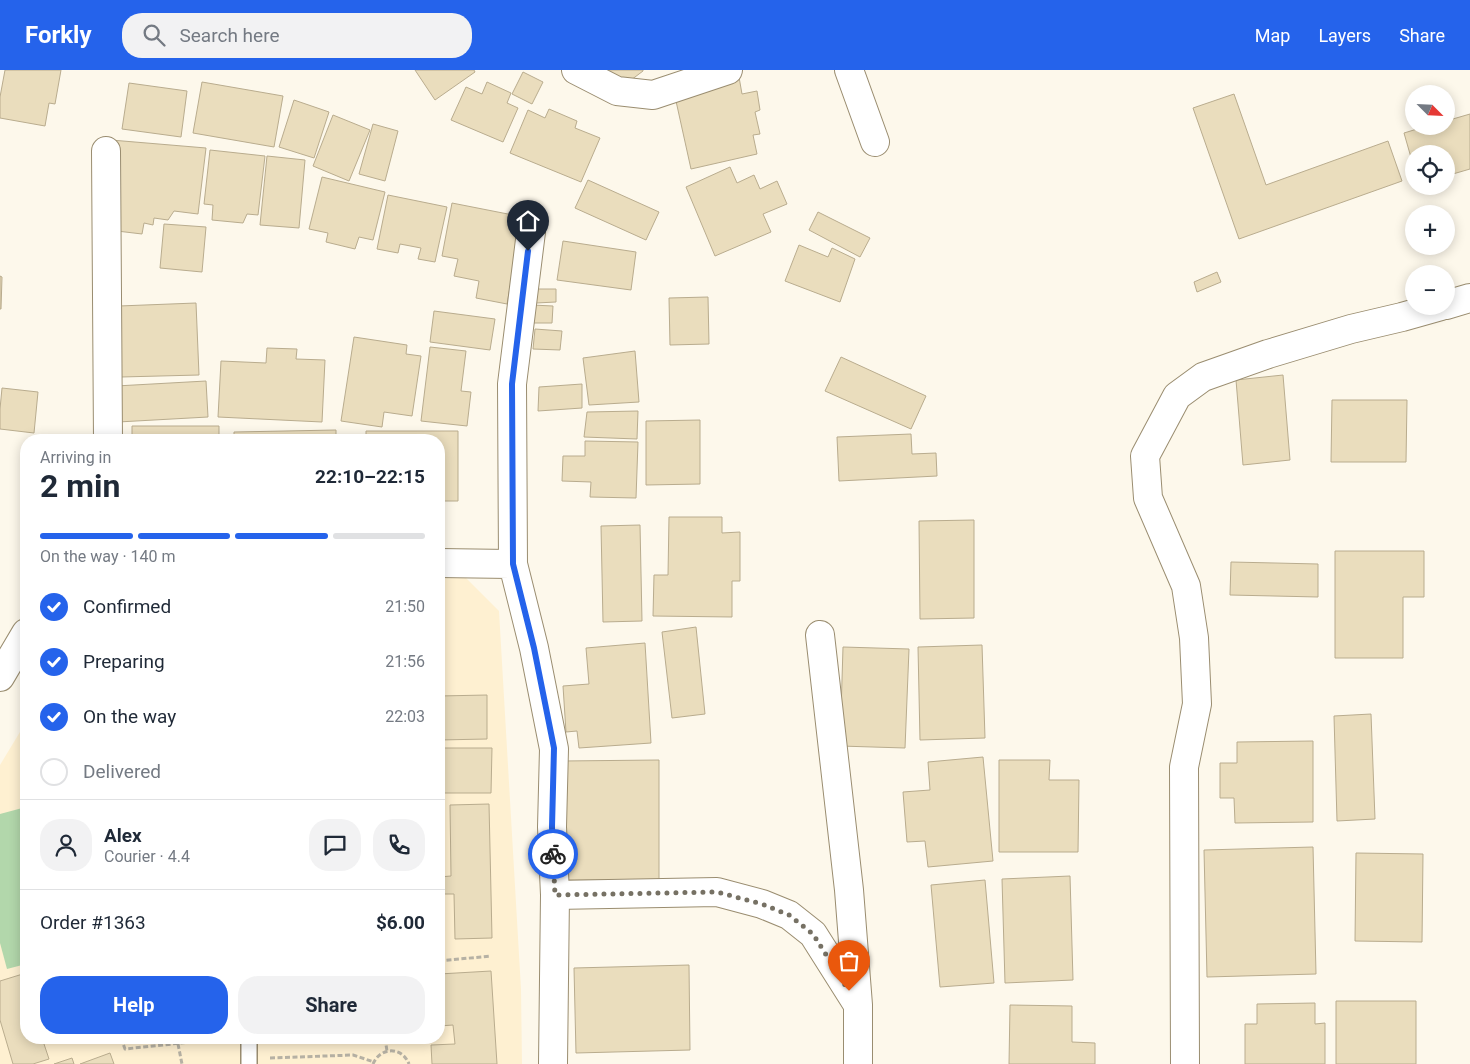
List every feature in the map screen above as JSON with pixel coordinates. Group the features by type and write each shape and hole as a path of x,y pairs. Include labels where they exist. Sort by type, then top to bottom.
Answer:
{"street":[{"path":"576,70 617,91 653,95 728,70"},
{"path":"848,70 875,142"},
{"path":"106,151 108,434"},
{"path":"531,232 512,384 513,564 534,648 554,748 552,827 555,895 553,1064"},
{"path":"1455,302 1470,298"},
{"path":"1185,1064 1184,767 1197,704 1194,638 1186,586 1148,498 1144,456 1177,396 1202,377 1268,354 1351,329 1412,315"},
{"path":"445,563 513,564"},
{"path":"820,634 848,880 858,1005 858,1064"},
{"path":"0,678 20,643"},
{"path":"555,895 717,892 762,904 789,915 813,934 858,1005"}],"lane":[{"path":"249,1044 249,1061"}],"path":[{"path":"445,960 491,956"},
{"path":"122,1044 124,1050 178,1044 182,1064"},
{"path":"386,1044 387,1050"},
{"path":"249,1061 353,1055 373,1063 379,1055 387,1050 403,1054 409,1064"}],"shaded area":[{"path":"460,572 499,611 521,989 522,1064 0,1064 0,765 20,732 20,1044 445,1044 445,573"}],"green space":[{"path":"20,809 20,966 7,969 0,943 0,814"}],"building":[{"path":"5,70 61,70 55,104 49,103 45,126 0,118 0,97"},
{"path":"415,70 474,70 475,72 435,100"},
{"path":"606,70 643,70 643,71 619,89"},
{"path":"523,72 543,82 532,104 512,94"},
{"path":"739,77 742,94 757,91 760,110 755,112 760,134 753,135 757,154 691,169 674,92"},
{"path":"202,82 283,96 274,147 193,133"},
{"path":"487,82 511,93 507,103 518,108 503,142 451,120 466,87 482,94"},
{"path":"129,83 187,91 181,137 122,129"},
{"path":"1234,94 1266,185 1388,141 1402,181 1239,239 1193,108"},
{"path":"294,100 329,112 314,158 279,147"},
{"path":"549,109 577,121 575,128 600,138 581,182 510,153 528,110 545,118"},
{"path":"1470,114 1470,169 1455,173 1455,145 1407,145 1404,133 1405,135 1455,135 1455,118"},
{"path":"333,115 370,130 349,181 313,166"},
{"path":"373,124 398,131 385,181 359,174"},
{"path":"111,140 206,148 198,214 174,211 168,220 154,218 153,225 144,223 142,234 117,231"},
{"path":"210,150 265,156 258,215 247,214 243,223 212,220 213,205 204,204"},
{"path":"267,156 305,160 299,228 260,225"},
{"path":"730,167 737,183 754,175 760,189 777,181 787,204 763,214 771,232 715,256 686,187"},
{"path":"322,177 385,192 373,240 359,237 355,249 326,242 328,233 309,229"},
{"path":"588,180 659,212 646,240 575,208"},
{"path":"388,195 447,207 435,262 418,259 421,248 400,244 398,253 377,249"},
{"path":"452,203 523,217 507,304 476,298 479,281 454,276 458,259 442,256"},
{"path":"818,212 870,238 860,257 809,230"},
{"path":"164,224 206,227 202,272 160,268"},
{"path":"563,241 636,252 631,290 557,280"},
{"path":"799,245 828,257 832,248 855,259 840,302 785,281"},
{"path":"1217,272 1221,282 1197,292 1194,282"},
{"path":"0,276 2,277 1,309 0,309"},
{"path":"536,289 556,289 556,302 536,303"},
{"path":"708,297 709,344 670,345 669,298"},
{"path":"196,303 199,375 121,377 119,306"},
{"path":"532,305 553,306 552,323 531,323"},
{"path":"434,311 495,319 490,350 430,342"},
{"path":"535,329 562,331 560,350 533,349"},
{"path":"354,337 407,345 406,354 421,356 412,416 384,412 382,427 341,421"},
{"path":"430,347 466,351 461,391 471,392 467,426 421,421"},
{"path":"267,348 297,349 296,359 325,360 322,422 218,417 221,361 266,363"},
{"path":"635,351 639,402 589,405 583,358"},
{"path":"841,357 926,396 911,429 825,391"},
{"path":"1283,375 1290,460 1243,465 1236,380"},
{"path":"206,381 208,417 118,422 116,386"},
{"path":"582,384 582,408 538,411 539,387"},
{"path":"2,388 38,392 34,433 0,429"},
{"path":"1332,400 1407,400 1406,462 1331,462"},
{"path":"638,411 637,439 584,437 587,412"},
{"path":"700,420 700,484 646,485 646,421"},
{"path":"132,426 219,426 219,434 132,434"},
{"path":"336,430 336,434 234,434 234,432"},
{"path":"366,431 458,431 458,501 445,501 445,434 366,434"},
{"path":"911,434 912,454 936,453 937,476 839,481 837,437"},
{"path":"585,441 638,442 636,498 590,497 591,482 562,481 563,456 585,456"},
{"path":"669,517 722,517 722,533 740,532 740,581 732,581 732,617 653,616 654,575 668,575"},
{"path":"974,520 974,618 920,619 919,521"},
{"path":"640,525 642,621 603,622 601,526"},
{"path":"1335,551 1424,551 1424,597 1403,597 1403,658 1335,658"},
{"path":"1231,562 1318,564 1318,597 1230,595"},
{"path":"696,627 705,714 672,718 662,632"},
{"path":"645,643 651,743 579,748 577,731 566,732 563,686 589,684 586,648"},
{"path":"982,645 985,738 920,740 918,647"},
{"path":"843,647 909,649 905,748 840,746"},
{"path":"487,695 487,739 445,740 445,696"},
{"path":"1371,714 1375,819 1337,821 1334,716"},
{"path":"1313,741 1313,822 1235,823 1234,798 1220,798 1220,763 1237,763 1237,742"},
{"path":"445,748 492,748 491,793 445,793"},
{"path":"983,757 993,861 928,867 925,841 907,842 903,792 930,790 928,762"},
{"path":"659,760 659,880 561,880 562,761"},
{"path":"999,760 1050,760 1049,780 1079,780 1078,852 999,852"},
{"path":"489,804 492,938 455,939 454,894 445,894 445,876 451,876 450,805"},
{"path":"1313,847 1316,974 1207,977 1204,850"},
{"path":"1356,853 1423,854 1422,942 1355,941"},
{"path":"1070,876 1073,980 1005,983 1002,879"},
{"path":"985,880 994,983 940,987 931,885"},
{"path":"689,965 690,1050 576,1053 574,968"},
{"path":"491,971 497,1064 432,1064 431,1045 455,1044 453,1025 445,1026 445,974"},
{"path":"20,975 20,1044 44,1044 49,1059 33,1064 13,1064 0,1020 0,981"},
{"path":"1336,1001 1416,1001 1416,1064 1336,1064"},
{"path":"1315,1003 1315,1024 1325,1023 1325,1064 1245,1064 1245,1024 1257,1024 1257,1004"},
{"path":"1010,1005 1072,1006 1072,1042 1095,1043 1095,1064 1009,1064"},
{"path":"110,1053 114,1064 80,1064"},
{"path":"72,1058 74,1064 54,1064"}],"way so far":[{"path":"553,854 555,895 717,892 762,904 789,915 813,934 849,991"}],"route":[{"path":"528,251 512,384 513,564 534,648 554,748 553,854"}]}
